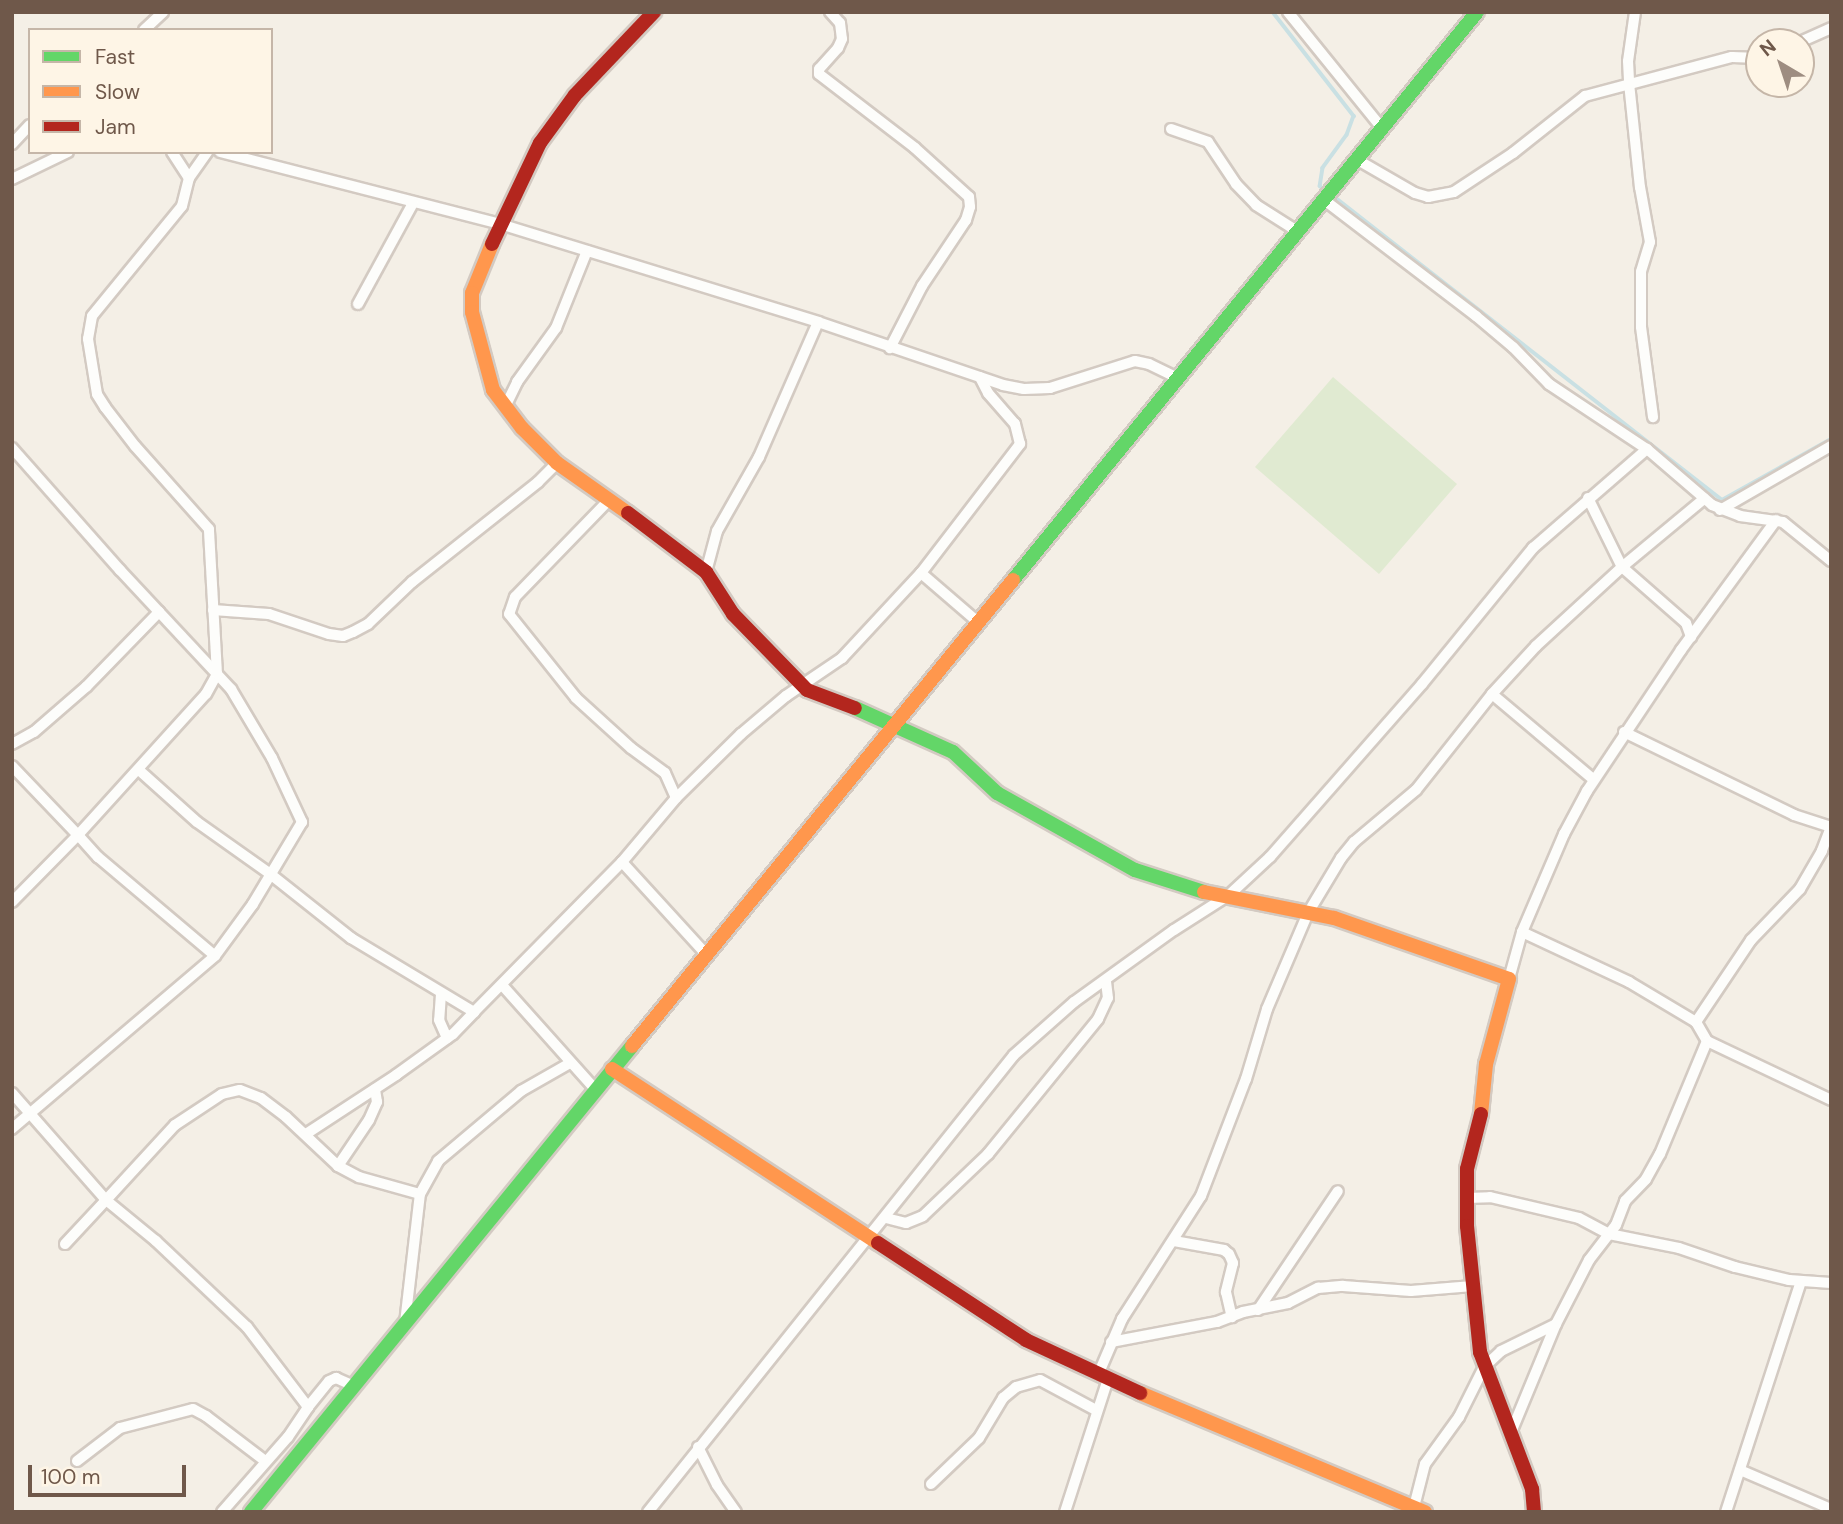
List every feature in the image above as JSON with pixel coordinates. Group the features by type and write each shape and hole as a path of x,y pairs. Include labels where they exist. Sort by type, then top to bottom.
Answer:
{"street":[{"path":"146,28 163,12"},
{"path":"654,12 575,95 540,143 500,224 472,293 472,312 487,373 505,407 558,463 666,539 706,572 733,614 801,686 894,723 958,755 998,793 1135,870 1189,889 1229,895 1362,927 1458,964 1509,979"},
{"path":"830,12 843,30 842,39 838,48 819,69 819,74 915,148 970,197 966,220 922,286 890,348"},
{"path":"1288,12 1382,128"},
{"path":"251,1512 1477,12"},
{"path":"1635,12 1628,61 1638,175 1650,242 1641,272 1641,327 1653,416"},
{"path":"1815,35 1831,28"},
{"path":"1356,159 1415,193 1428,197 1454,192 1513,153 1576,102 1629,83 1732,57 1745,57"},
{"path":"12,144 28,127"},
{"path":"1171,129 1208,142 1236,184 1249,198 1269,215 1297,231"},
{"path":"12,179 64,154"},
{"path":"173,154 189,178"},
{"path":"12,902 140,771 206,694 217,674 209,529 110,415 97,394 89,339 92,316 182,206 189,178 205,154"},
{"path":"228,154 500,224 818,322 890,348 1024,390 1036,390 1141,361 1178,378"},
{"path":"1323,200 1476,316 1513,347 1549,384 1647,449 1704,499 1720,509 1740,516 1776,520 1790,526 1831,561"},
{"path":"358,304 413,203"},
{"path":"505,407 517,382 556,328 587,251"},
{"path":"706,572 717,531 769,436 818,322"},
{"path":"306,1134 447,1038 622,862 676,798 741,734 801,686 842,658 921,573 1020,444 1021,438 1015,424 988,393 980,377"},
{"path":"1720,509 1831,446"},
{"path":"12,448 217,674 245,711 302,822 253,904 215,956 32,1115 12,1129"},
{"path":"649,1512 698,1447 870,1238 1014,1055 1074,1002 1174,930 1229,895 1270,857 1390,721 1533,548 1647,449"},
{"path":"213,610 269,614 330,634 343,636 353,632 368,624 412,582 558,463"},
{"path":"1588,498 1622,567 1686,623 1690,637"},
{"path":"1065,1512 1097,1410 1111,1342 1122,1319 1201,1196 1245,1079 1267,1009 1308,913 1354,842 1416,790 1492,694 1536,646 1622,567 1704,499"},
{"path":"609,500 514,597 509,614 576,698 631,748 665,774 676,798"},
{"path":"1534,1512 1532,1489 1512,1430 1484,1367 1474,1286 1467,1169 1486,1091 1486,1064 1522,932 1564,834 1625,732 1690,637 1776,520"},
{"path":"921,573 978,622"},
{"path":"12,744 34,732 86,687 159,612"},
{"path":"1492,694 1594,780"},
{"path":"1625,732 1794,815 1831,827 1800,890 1776,918 1759,930 1696,1022"},
{"path":"12,766 99,857 215,956"},
{"path":"140,771 197,822 270,873 373,954 474,1012"},
{"path":"622,862 706,954"},
{"path":"1522,932 1629,982 1696,1022 1698,1031 1707,1041 1831,1101"},
{"path":"886,1218 906,1223 923,1216 988,1154 1098,1019 1108,998 1106,981"},
{"path":"502,985 595,1089"},
{"path":"441,994 439,1020 447,1038"},
{"path":"1512,1430 1556,1324 1589,1260 1620,1217 1625,1201 1646,1179 1660,1154 1707,1041"},
{"path":"405,1323 420,1194 438,1161 522,1091 570,1063"},
{"path":"612,1069 993,1320 1103,1377 1419,1510 1425,1464 1459,1417 1484,1367 1501,1351 1556,1324"},
{"path":"338,1166 369,1120 377,1102 375,1089"},
{"path":"65,1244 169,1131 226,1093 240,1090 261,1098 306,1134 338,1166 359,1177 420,1194"},
{"path":"12,1093 106,1200 156,1241 247,1326 308,1407"},
{"path":"1258,1310 1338,1191"},
{"path":"1467,1198 1490,1197 1579,1218 1609,1234 1679,1248 1735,1267 1801,1281 1814,1279 1831,1283"},
{"path":"1174,1241 1224,1250 1229,1254 1233,1263 1226,1292 1232,1317"},
{"path":"1726,1512 1801,1281"},
{"path":"1111,1342 1288,1303 1318,1288 1343,1286 1411,1291 1474,1286"},
{"path":"222,1512 329,1381 335,1378 354,1386"},
{"path":"931,1484 979,1438 1003,1398 1016,1387 1040,1380 1097,1410"},
{"path":"77,1461 120,1428 192,1409 206,1416 265,1461"},
{"path":"698,1447 717,1485 736,1512"},
{"path":"1740,1470 1831,1509"}],"green space":[{"path":"1333,377 1457,484 1379,574 1255,467"}],"waterway":[{"path":"1273,12 1354,116 1347,135 1323,168 1320,186 1326,191"},
{"path":"1332,195 1722,500 1831,439"}],"traffic: fast":[{"path":"1013,580 1477,12"},
{"path":"855,708 953,752 997,793 1135,870 1204,892"},
{"path":"251,1512 632,1046"}],"traffic: slow":[{"path":"492,244 472,293 472,312 493,390 522,428 557,463 628,513"},
{"path":"632,1046 1013,580"},
{"path":"1204,892 1334,918 1509,979 1486,1064 1481,1114"},
{"path":"612,1069 878,1243"},
{"path":"1140,1393 1425,1512"}],"traffic: jam":[{"path":"492,244 540,143 575,95 654,12"},
{"path":"628,513 706,572 733,614 807,690 855,708"},
{"path":"1481,1114 1467,1169 1467,1226 1480,1352 1532,1489 1534,1512"},
{"path":"878,1243 1026,1340 1140,1393"}]}
